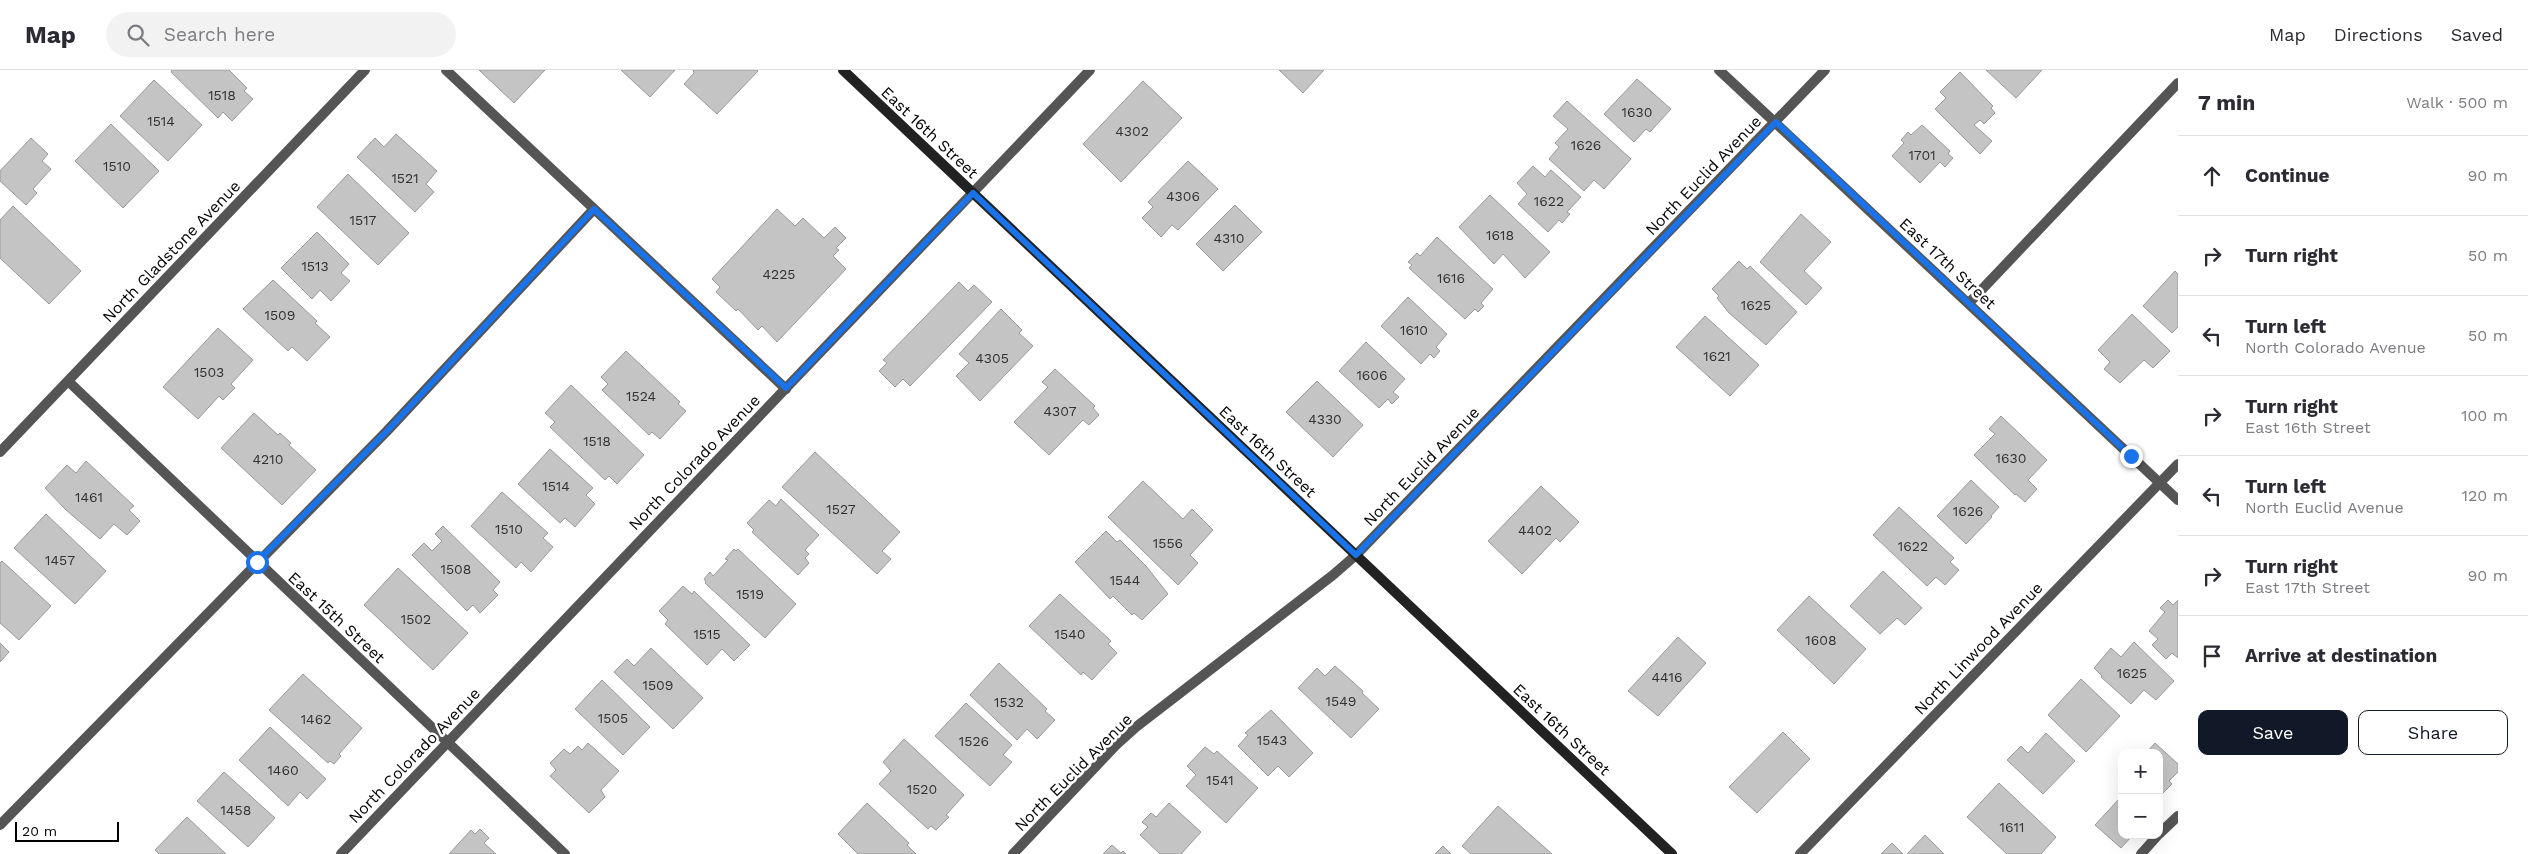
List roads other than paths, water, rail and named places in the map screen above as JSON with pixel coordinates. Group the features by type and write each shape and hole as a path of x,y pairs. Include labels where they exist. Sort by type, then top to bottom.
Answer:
{"main road":[{"name":"East 16th Street","path":"843,70 1672,854"}],"street":[{"name":"North Gladstone Avenue","path":"0,452 365,70"},
{"path":"446,70 786,388"},
{"name":"North Colorado Avenue","path":"341,854 1090,70"},
{"name":"East 17th Street","path":"1718,70 1776,122 2178,500"},
{"name":"North Euclid Avenue","path":"1013,854 1116,745 1136,727 1356,555 1825,70"},
{"path":"1969,304 2178,83"},
{"path":"0,825 387,431 594,209"},
{"name":"East 15th Street","path":"68,381 564,854"},
{"name":"North Linwood Avenue","path":"1800,854 2178,464"},
{"path":"2163,830 2178,816"},
{"path":"2140,854 2154,839"}]}
